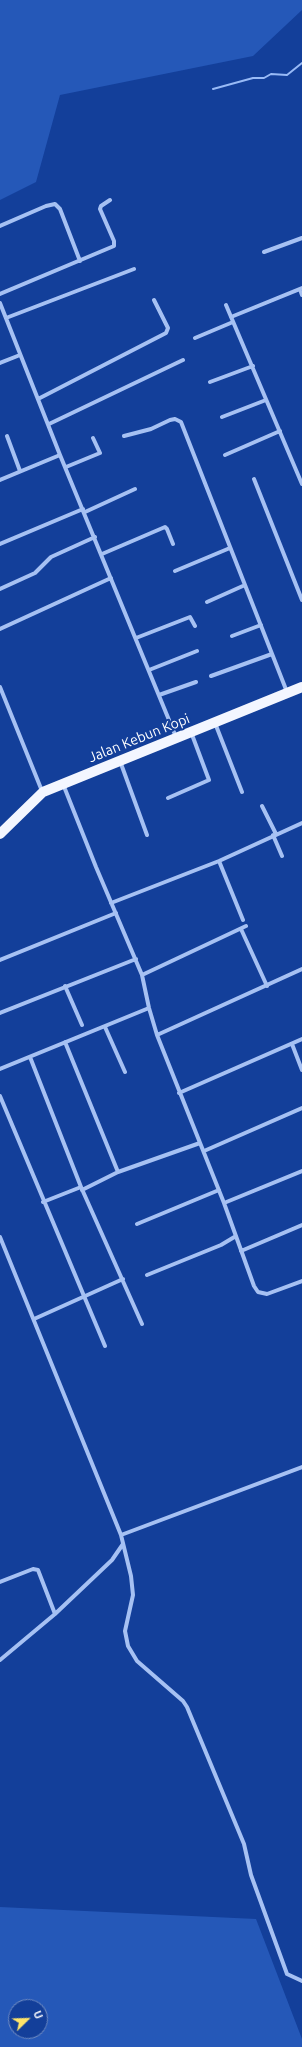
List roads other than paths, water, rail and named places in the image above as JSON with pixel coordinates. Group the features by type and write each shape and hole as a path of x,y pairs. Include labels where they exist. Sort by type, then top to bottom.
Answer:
{"main road":[{"name":"Jalan Kebun Kopi","path":"0,834 43,792 302,687"}],"street":[{"path":"0,294 80,261 114,245 100,209 101,206 110,200"},
{"path":"0,226 46,206 55,204 60,209 80,261"},
{"path":"264,252 302,238"},
{"path":"6,318 134,269"},
{"path":"231,317 301,289 302,295"},
{"path":"38,399 166,333 168,328 154,300"},
{"path":"0,302 60,455 84,510 176,738"},
{"path":"226,304 302,484"},
{"path":"195,338 233,322"},
{"path":"0,363 20,355"},
{"path":"49,424 183,360"},
{"path":"210,382 253,366"},
{"path":"222,417 266,400"},
{"path":"124,436 151,429 170,420 175,419 181,422 288,692"},
{"path":"225,455 280,432"},
{"path":"7,436 20,471"},
{"path":"66,467 100,453 93,438"},
{"path":"0,480 60,455"},
{"path":"254,479 302,600"},
{"path":"0,544 136,489"},
{"path":"102,554 165,527 173,544"},
{"path":"0,589 35,573 51,557 95,537"},
{"path":"174,571 230,548"},
{"path":"0,629 111,578"},
{"path":"207,602 245,585"},
{"path":"136,638 190,617 195,626"},
{"path":"232,636 261,624"},
{"path":"149,670 197,650"},
{"path":"211,676 272,654"},
{"path":"159,696 196,682"},
{"path":"0,687 43,792"},
{"path":"215,722 242,792"},
{"path":"168,798 209,780 191,732"},
{"path":"119,761 147,835"},
{"path":"63,784 111,903 136,959 142,975 157,1036 204,1151 254,1286 261,1294 267,1294 302,1281"},
{"path":"262,806 282,856"},
{"path":"111,903 219,861 302,823"},
{"path":"219,861 243,920"},
{"path":"0,960 116,913"},
{"path":"142,975 246,926"},
{"path":"241,929 267,986"},
{"path":"0,1013 136,959"},
{"path":"157,1036 302,969"},
{"path":"65,986 82,1025"},
{"path":"0,1069 149,1008"},
{"path":"105,1027 125,1072"},
{"path":"179,1093 302,1039"},
{"path":"65,1042 118,1172"},
{"path":"292,1044 302,1070"},
{"path":"30,1057 81,1188 142,1324"},
{"path":"0,1096 43,1202 105,1346"},
{"path":"204,1151 302,1108"},
{"path":"43,1202 118,1172 200,1143"},
{"path":"224,1203 302,1171"},
{"path":"137,1224 219,1190"},
{"path":"241,1251 302,1225"},
{"path":"148,1275 221,1245 236,1236"},
{"path":"0,1237 121,1535 131,1576 133,1595 125,1631 128,1646 137,1661 183,1700 187,1707 244,1844 251,1875 287,1974 302,1981"},
{"path":"34,1319 123,1279"},
{"path":"121,1535 302,1467"},
{"path":"0,1660 55,1614 112,1560 123,1544"},
{"path":"0,1582 33,1569 38,1570 55,1614"}],"waterway":[{"path":"213,89 253,78 264,78 271,74 287,75 302,63"}]}
